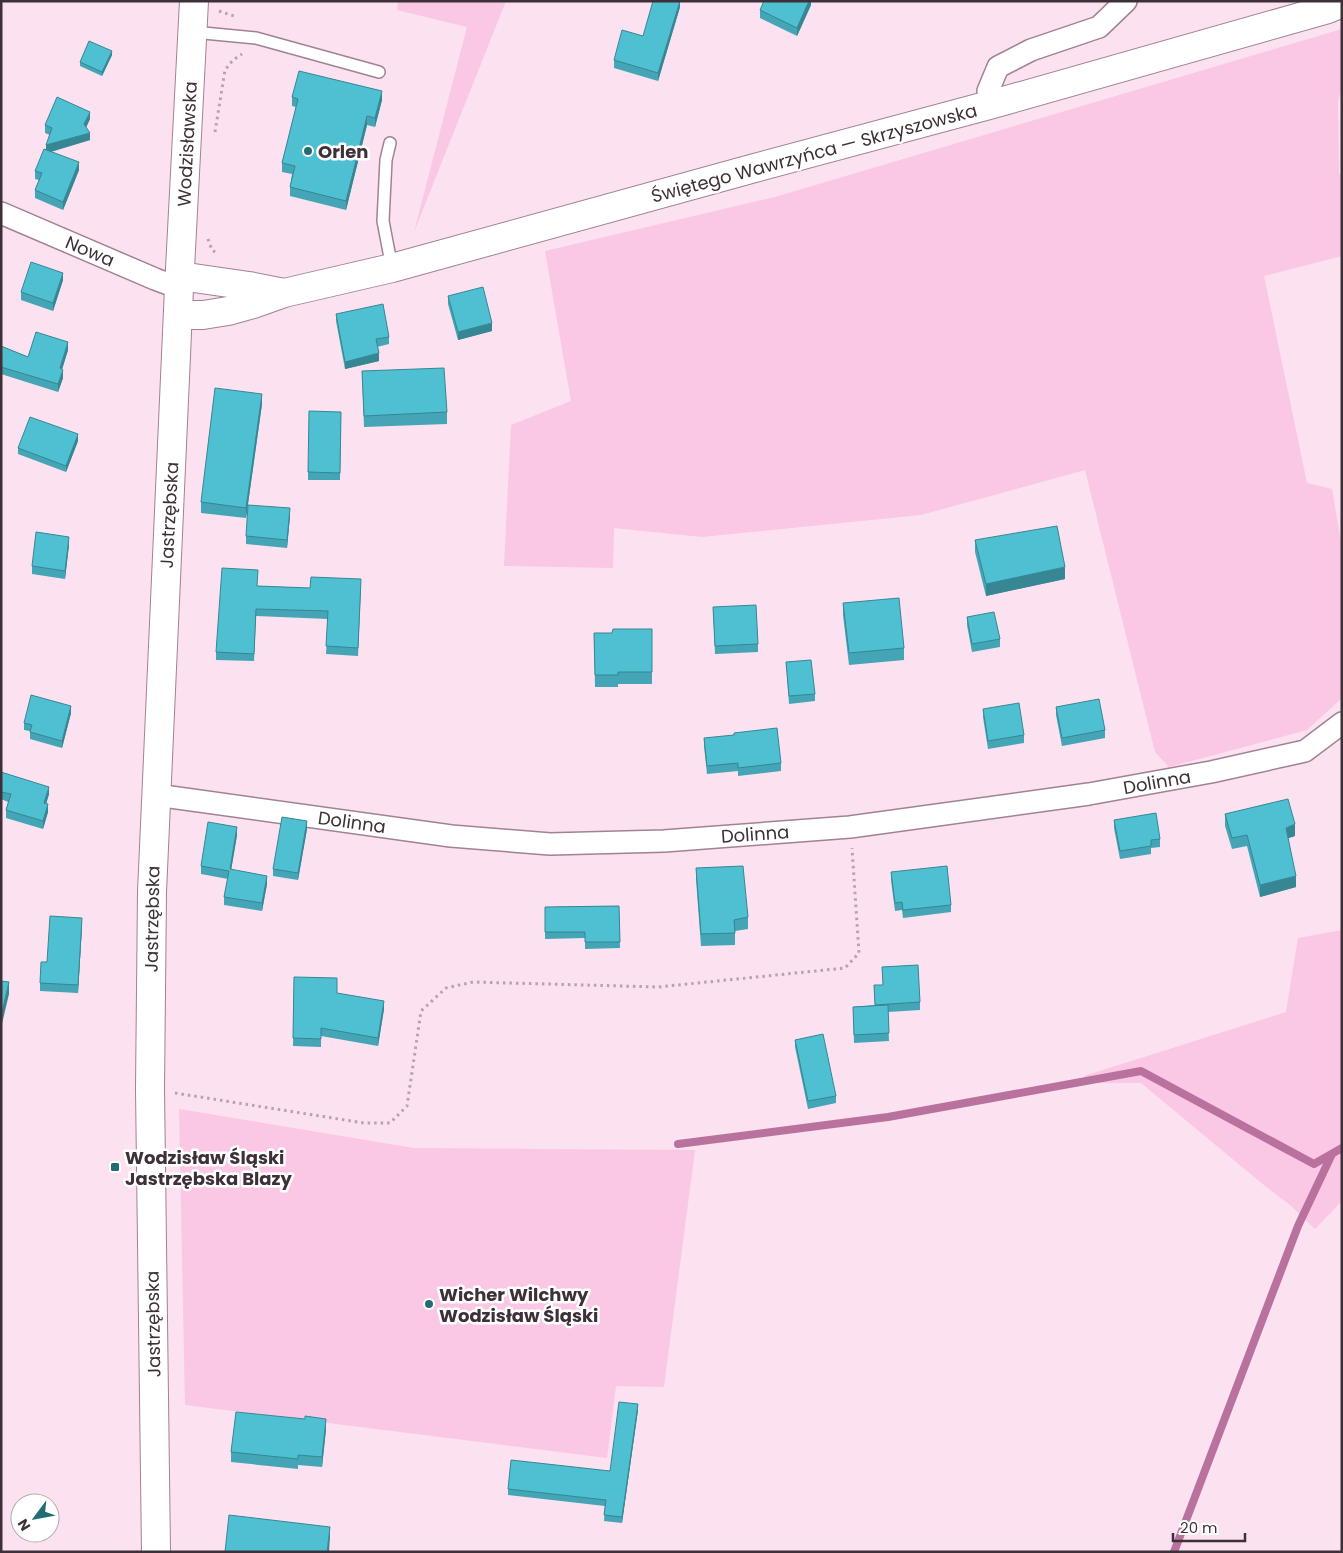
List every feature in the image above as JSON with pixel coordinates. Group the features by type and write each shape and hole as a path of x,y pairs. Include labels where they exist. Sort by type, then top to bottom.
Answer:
{"main road":[{"name":"Świętego Wawrzyńca — Skrzyszowska","path":"178,315 203,315 228,311 284,293 392,268 993,104 1342,3"},
{"name":"Wodzisławska","path":"179,282 193,32 205,4"},
{"path":"179,282 249,286 284,293"},
{"name":"Jastrzębska","path":"156,1552 150,1005 156,795 179,282"}],"street":[{"path":"993,104 988,91 998,67 1023,55 1099,26 1126,1"},
{"name":"Nowa","path":"1,213 129,268 179,282"},
{"name":"Dolinna","path":"156,795 451,836 550,844 664,841 850,827 1089,794 1211,772 1305,751 1342,723"}],"lane":[{"path":"193,32 256,38 379,72"},
{"path":"390,143 386,160 384,221 392,268"}],"path":[{"path":"205,4 234,16"},
{"path":"214,141 223,76 228,65 242,54"},
{"path":"207,236 212,250 219,256"},
{"path":"150,1088 364,1123 390,1123 407,1106 421,1011 446,988 473,982 658,987 845,968 859,953 850,827"}],"shaded area":[{"path":"398,1 506,1 414,232 467,27 397,10"},
{"path":"1342,29 1342,86 1338,103 1339,174 1342,175 1342,256 1264,276 1307,483 1332,489 1342,548 1342,698 1307,730 1169,767 1155,752 1085,470 921,515 702,537 614,528 613,568 504,566 511,425 571,401 545,251 775,197"},
{"path":"1342,930 1342,1201 1315,1229 1290,1205 1141,1083 1094,1083 1084,1076 1286,1012 1298,938"},
{"name":"Wicher Wilchwy Wodzisław Śląski","path":"179,1109 414,1148 695,1150 664,1387 616,1386 607,1458 185,1405"}],"building":[{"path":"653,1 680,1 658,73 614,60 622,30 643,36"},
{"path":"764,1 809,1 797,28 760,10"},
{"path":"89,41 112,51 102,72 80,62"},
{"path":"299,71 382,91 375,118 367,116 346,201 290,187 295,166 282,163 298,99 292,97"},
{"path":"57,97 90,112 84,124 90,133 46,145 52,128 45,125"},
{"path":"44,149 79,162 63,202 35,190 42,173 35,171"},
{"path":"31,262 63,273 53,303 21,292"},
{"path":"483,287 492,323 458,332 448,296"},
{"path":"383,304 389,337 376,339 379,353 345,362 336,314"},
{"path":"36,332 68,342 60,368 63,370 58,384 1,367 1,346 28,357"},
{"path":"444,368 447,412 364,416 362,371"},
{"path":"215,388 262,394 246,508 201,502"},
{"path":"309,411 341,412 340,473 308,472"},
{"path":"30,417 78,434 66,466 18,448"},
{"path":"248,505 290,508 287,540 246,536"},
{"path":"1057,526 1065,567 986,584 975,540"},
{"path":"36,532 69,537 65,571 32,566"},
{"path":"222,568 258,570 257,586 310,588 311,577 361,579 358,648 326,646 328,611 256,609 254,654 216,652"},
{"path":"899,598 904,648 849,653 843,603"},
{"path":"756,605 758,644 715,646 713,607"},
{"path":"994,612 1000,639 972,644 967,617"},
{"path":"613,629 652,629 652,672 618,672 618,675 595,675 594,633 612,633"},
{"path":"811,660 815,694 789,696 786,662"},
{"path":"31,695 71,706 62,741 30,732 32,725 24,723"},
{"path":"1099,699 1105,730 1062,738 1056,707"},
{"path":"1019,703 1024,735 988,741 983,709"},
{"path":"777,728 781,763 738,768 738,763 707,766 704,738"},
{"path":"1,772 49,787 44,803 48,804 43,821 6,810 11,794 1,792"},
{"path":"1288,799 1295,824 1286,828 1296,876 1260,885 1247,835 1232,838 1225,814"},
{"path":"1156,813 1160,839 1151,840 1151,846 1120,851 1114,820"},
{"path":"282,817 307,821 298,873 273,869"},
{"path":"208,822 237,827 230,869 267,876 262,903 224,897 229,871 201,866"},
{"path":"743,866 748,917 734,920 735,933 701,934 696,868"},
{"path":"947,866 951,905 903,910 902,902 895,903 891,872"},
{"path":"619,906 620,942 585,942 585,932 545,932 545,907"},
{"path":"50,916 82,918 78,985 40,983 41,962 47,962"},
{"path":"918,965 920,1002 875,1005 874,985 883,985 882,967"},
{"path":"294,977 337,978 337,993 384,1001 378,1038 321,1028 321,1039 293,1038"},
{"path":"1,981 9,982 1,1016"},
{"path":"888,1005 889,1033 854,1035 853,1007"},
{"path":"823,1034 836,1096 808,1101 795,1040"},
{"path":"619,1402 638,1404 622,1517 604,1515 606,1500 508,1489 511,1460 610,1471"},
{"path":"236,1412 305,1419 305,1416 326,1419 322,1457 298,1455 298,1459 231,1452"},
{"path":"229,1515 330,1527 327,1552 225,1552"}],"waterway":[{"path":"678,1144 888,1117 1141,1071 1314,1164 1342,1148"},
{"path":"1174,1552 1298,1226 1332,1154"}],"place":[{"name":"Orlen","path":"308,151"},
{"name":"Wodzisław Śląski Jastrzębska Blazy","path":"115,1167"},
{"name":"Wicher Wilchwy Wodzisław Śląski","path":"429,1304"}]}
